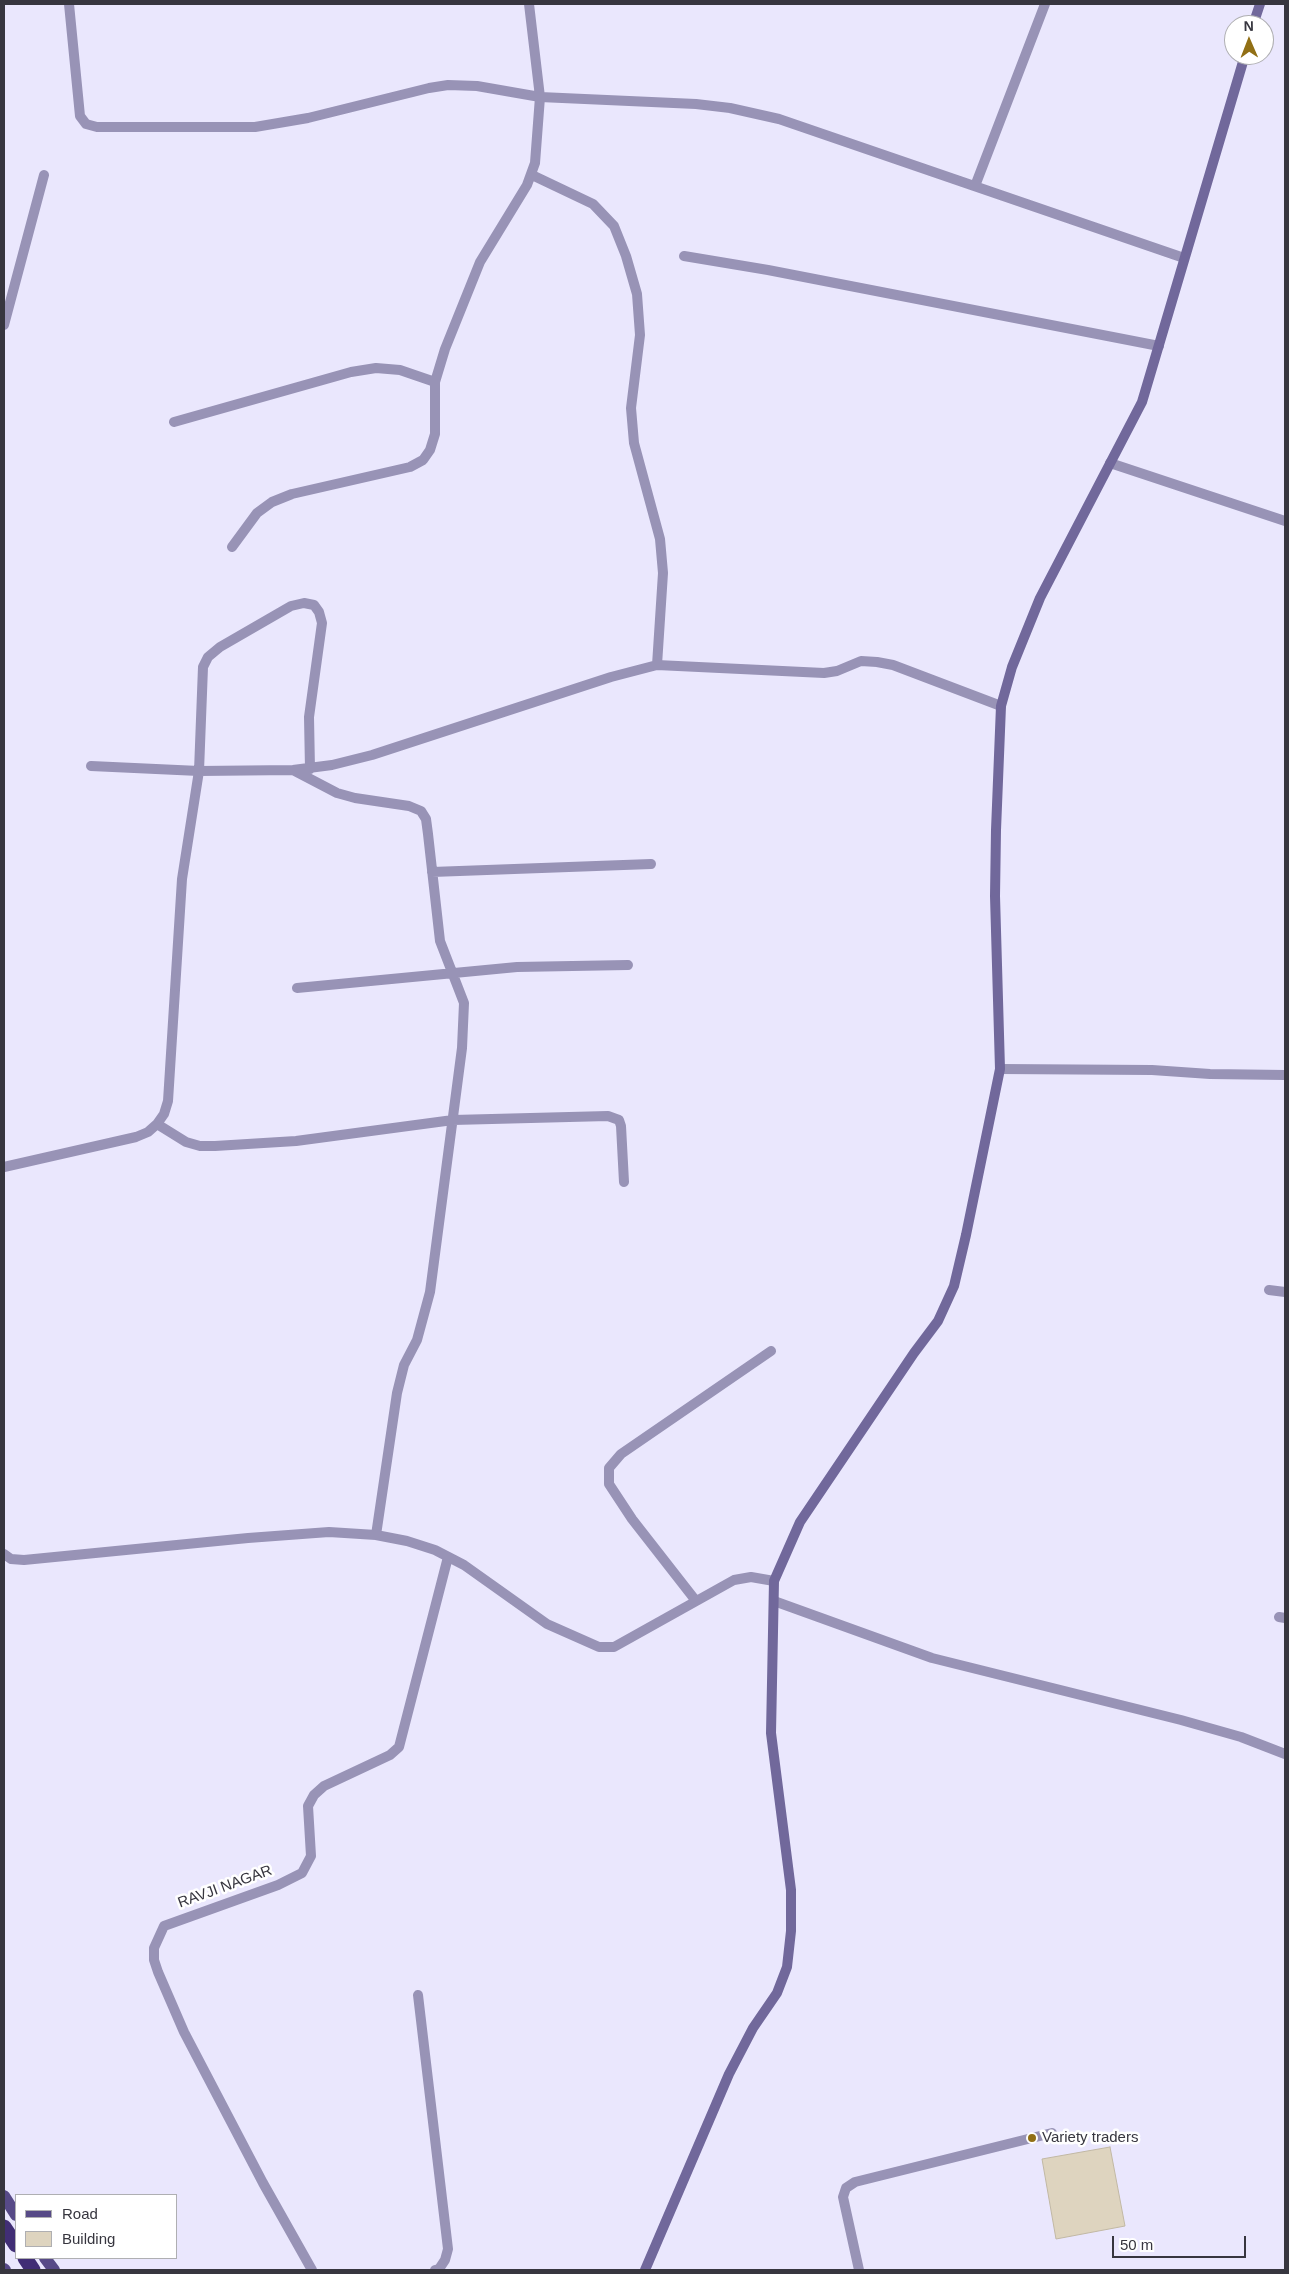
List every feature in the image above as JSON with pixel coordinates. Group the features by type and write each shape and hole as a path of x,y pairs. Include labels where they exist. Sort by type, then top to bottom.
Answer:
{"highway":[{"path":"4,2227 15,2244"},
{"path":"26,2259 33,2270"}],"main road":[{"path":"4,2196 15,2213"},
{"path":"46,2259 54,2270"}],"street":[{"path":"69,4 80,116 86,124 97,127 255,127 308,118 448,85 477,86 540,98 696,104 730,108 779,119 1184,258"},
{"path":"232,547 257,512 272,502 292,494 410,467 423,460 430,450 435,434 435,382 445,349 480,262 532,175 538,144 540,98 529,4"},
{"path":"974,186 1045,4"},
{"path":"645,2270 729,2074 753,2028 777,1993 788,1967 792,1890 771,1733 774,1581 800,1522 914,1353 938,1321 954,1286 1000,1069 994,896 1001,706 1012,666 1040,598 1142,402 1242,65"},
{"path":"4,326 44,175"},
{"path":"532,175 593,204 614,226 626,256 637,294 640,335 631,408 634,443 660,539 663,573 656,665"},
{"path":"684,256 768,270 1159,346"},
{"path":"174,422 351,372 376,368 400,370 435,382"},
{"path":"1110,463 1285,521"},
{"path":"4,1167 136,1137 148,1132 157,1124 168,1101 182,878 199,771 203,667 208,657 220,647 291,606 304,603 314,606 319,612 322,623 310,717 310,768"},
{"path":"91,766 199,771 293,770 332,766 372,755 611,677 656,665 824,673 837,671 861,662 877,662 894,665 1001,706"},
{"path":"293,770 337,794 409,806 421,811 426,819 440,941 464,1003 464,1024 453,1120 430,1292 417,1340 404,1366 397,1393 376,1536"},
{"path":"432,872 651,864"},
{"path":"297,988 516,967 628,965"},
{"path":"1000,1069 1152,1070 1210,1074 1285,1075"},
{"path":"157,1124 186,1142 200,1146 296,1141 453,1120 614,1117 619,1120 620,1126 624,1182"},
{"path":"1269,1290 1285,1292"},
{"path":"696,1601 632,1519 609,1484 609,1468 621,1454 771,1351"},
{"path":"4,1554 11,1559 24,1560 311,1533 329,1532 376,1536 407,1541 435,1550 472,1570 546,1624 599,1647 614,1647 734,1580 751,1577 774,1581"},
{"name":"RAVJI NAGAR","path":"312,2270 263,2183 184,2032 158,1972 154,1948 164,1926 278,1885 302,1873 311,1856 308,1806 314,1795 324,1786 390,1755 399,1747 448,1557"},
{"path":"774,1601 932,1658 1181,1720 1241,1737 1285,1754"},
{"path":"418,1994 448,2249 446,2260 439,2269 435,2270"},
{"path":"859,2270 842,2197 846,2188 855,2182 1052,2134"}],"building":[{"path":"1110,2147 1125,2226 1056,2239 1042,2159"}],"place":[{"name":"Variety traders","path":"1032,2138"}]}
